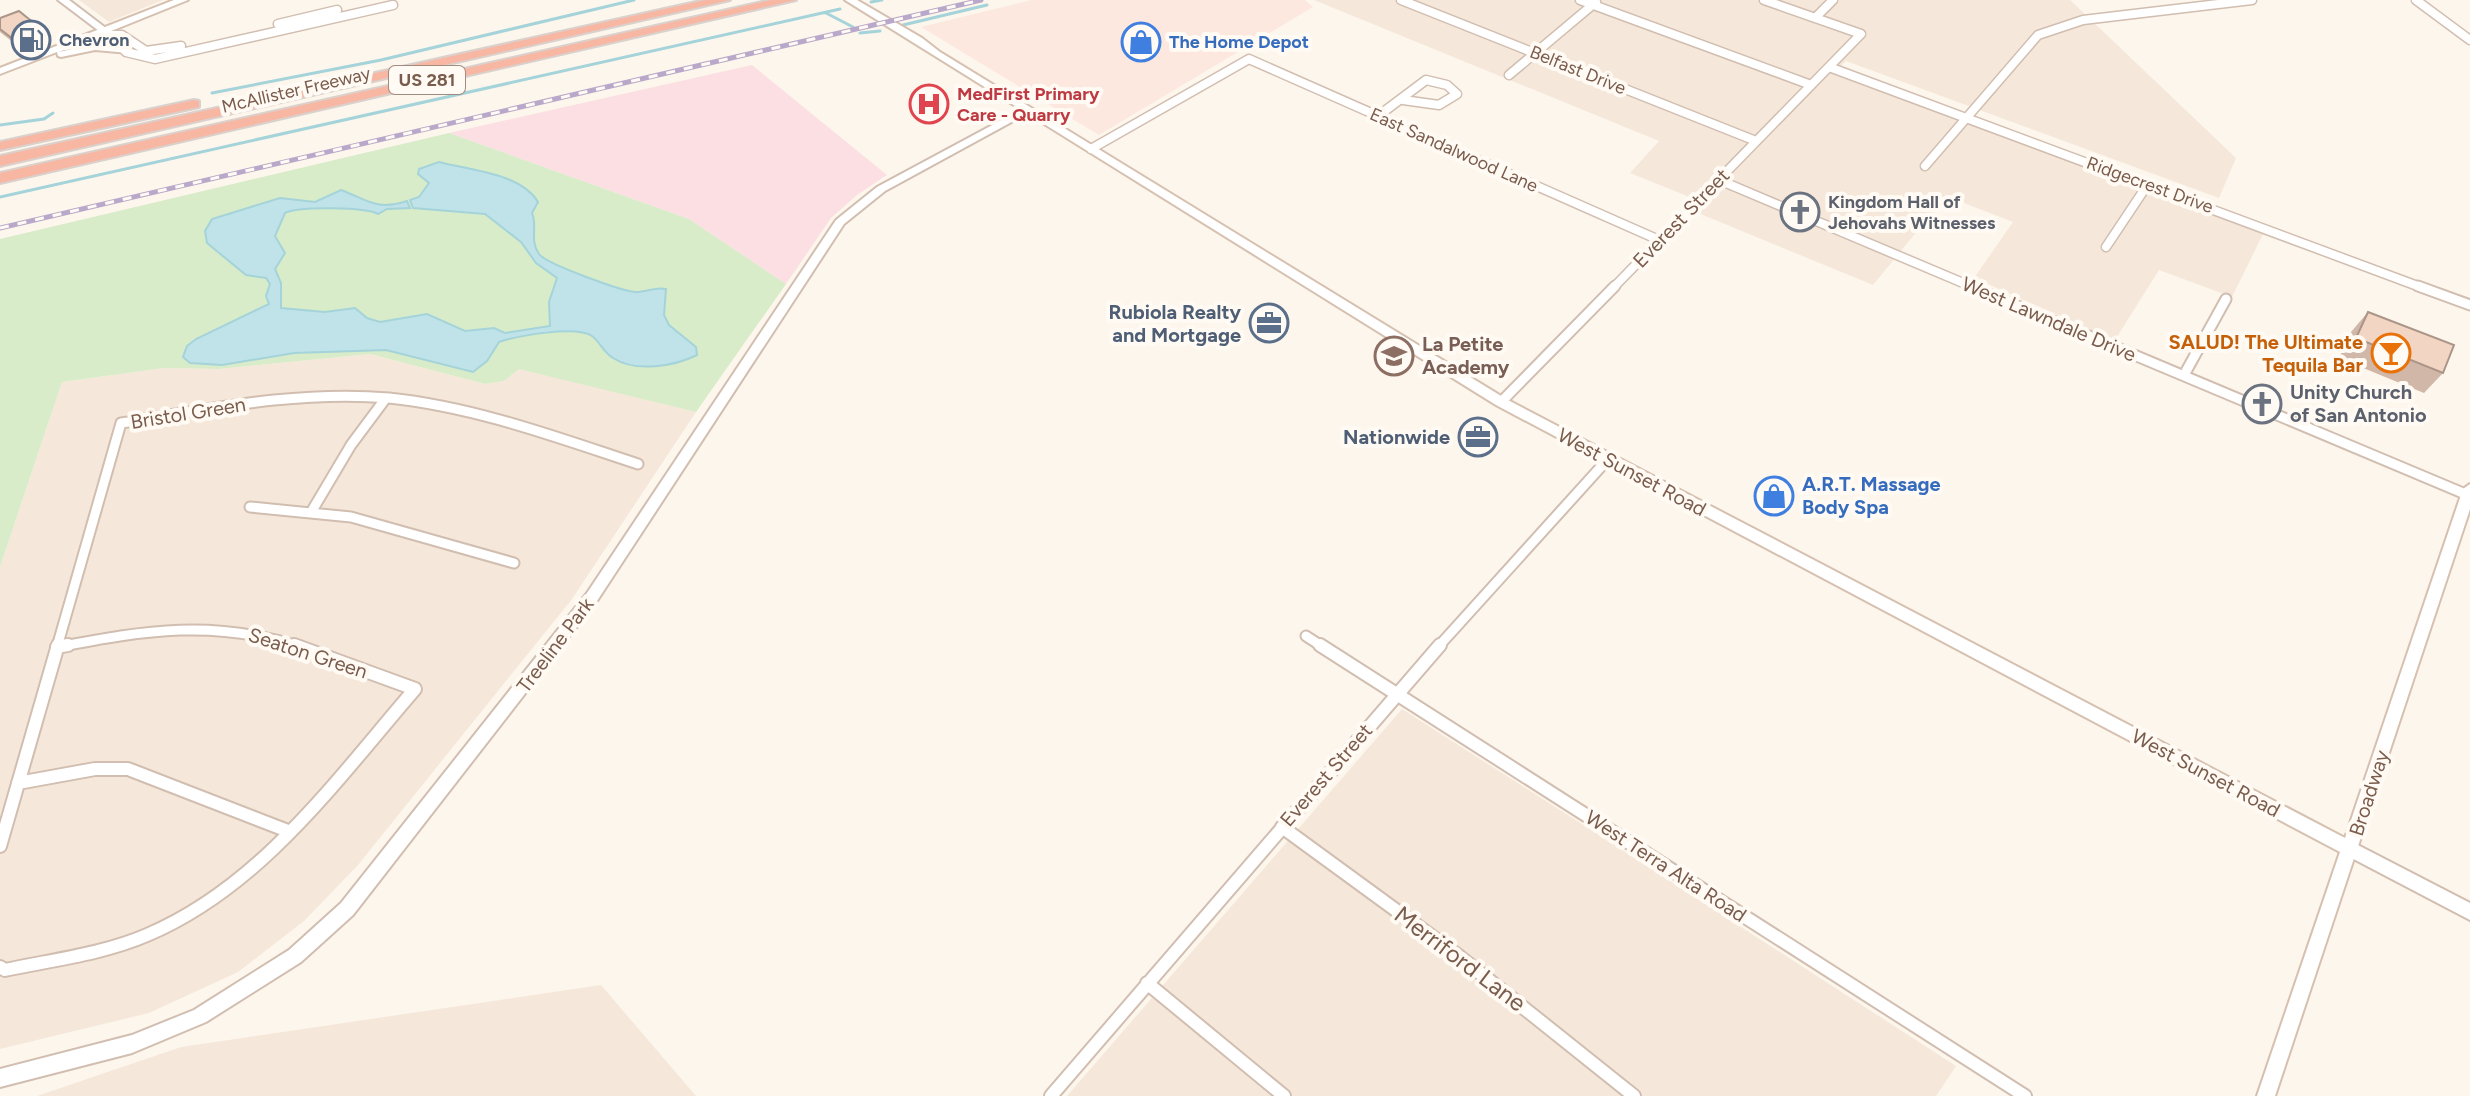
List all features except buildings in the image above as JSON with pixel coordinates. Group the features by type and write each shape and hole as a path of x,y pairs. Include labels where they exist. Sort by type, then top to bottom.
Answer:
{"highway":[{"name":"McAllister Freeway","path":"0,161 723,0"},
{"name":"McAllister Freeway","path":"0,180 789,0"},
{"path":"0,147 204,102 450,60"}],"main road":[{"path":"63,0 107,33"},
{"path":"0,80 183,0"},
{"name":"West Sunset Road","path":"843,0 888,30 937,54"},
{"name":"West Sunset Road","path":"850,0 1501,402 2470,912"},
{"path":"0,71 85,36 107,33"},
{"path":"61,54 95,47 126,51"},
{"name":"Treeline Park","path":"0,1078 97,1055 166,1032 244,991 322,933 366,888 592,597 840,222 881,189 1026,110"},
{"name":"Broadway","path":"2266,1096 2469,493"}],"street":[{"path":"382,0 156,51 137,47 122,35 107,33 108,39 126,51 141,59 155,59 393,5"},
{"name":"Belfast Drive","path":"1401,0 1756,141"},
{"path":"1580,0 1596,2 1811,85"},
{"path":"1764,0 1815,18 1833,0"},
{"path":"1925,166 2034,39 2058,25 2252,0"},
{"path":"2416,0 2470,40"},
{"path":"1509,75 1596,2"},
{"name":"Everest Street","path":"1501,402 1861,34 1815,18"},
{"name":"East Sandalwood Lane","path":"1091,149 1249,59 1659,240"},
{"name":"Ridgecrest Drive","path":"1829,67 2470,305"},
{"path":"1378,116 1426,80 1447,85 1457,94 1450,102 1440,105 1403,100"},
{"name":"West Lawndale Drive","path":"1719,180 2469,493"},
{"path":"2106,247 2148,184"},
{"path":"2184,375 2226,299"},
{"path":"313,509 351,445 386,398"},
{"name":"Bristol Green","path":"0,846 121,423 261,401 386,398 494,418 638,464"},
{"name":"Everest Street","path":"1051,1096 1396,693 1608,459"},
{"path":"250,507 313,509 369,519 514,563"},
{"name":"Seaton Green","path":"57,647 158,628 231,629 261,635 415,689 288,831"},
{"name":"West Terra Alta Road","path":"1306,636 2025,1096"},
{"path":"0,967 5,970 125,942 168,925 236,884 288,831 128,769 95,769 18,783"},
{"name":"Merriford Lane","path":"1282,827 1460,957 1634,1096"},
{"path":"1147,983 1284,1096"}],"shaded area":[{"path":"79,0 163,0 109,22"},
{"path":"1031,0 1305,0 1313,7 1099,135 921,27"},
{"path":"1314,0 2070,0 2236,158 2219,198 1846,61 1833,74 2264,232 2232,297 2159,270 2115,340 1974,278 2013,222 1946,196 1873,285 1698,213 1707,204 1630,173 1659,141"},
{"path":"752,65 887,175 857,195 831,218 786,284 689,219 449,133"},
{"path":"370,354 485,384 504,381 519,368 696,412 572,599 358,865 304,921 238,972 149,1013 0,1049 0,567 62,382 164,368 219,369"},
{"path":"1402,709 1956,1066 1936,1096 1067,1096"},
{"path":"601,985 696,1096 37,1096 181,1047"}],"green space":[{"path":"449,133 689,219 786,284 696,412 519,369 504,381 485,384 370,354 219,369 164,368 62,382 0,567 0,239"}],"water":[{"path":"439,162 507,179 530,192 538,202 532,213 536,249 545,259 629,291 666,289 664,315 669,325 696,347 697,355 667,365 644,367 622,363 610,356 592,336 560,331 499,342 487,361 473,372 386,350 294,353 222,365 190,363 183,357 187,346 196,339 269,304 266,296 270,284 266,278 246,275 207,243 205,231 212,219 280,198 315,202 341,190 380,205 407,201 410,208 387,209 378,214 332,208 285,213 275,236 285,253 275,269 281,283 281,308 325,312 355,308 367,318 380,322 427,314 465,331 494,328 505,333 550,326 549,302 557,278 536,263 521,242 485,214 413,208 410,200 419,197 429,183 418,174 419,169"}],"waterway":[{"path":"212,93 381,60 634,0"},
{"path":"871,2 882,0"},
{"path":"903,25 987,5"},
{"path":"0,197 840,9"},
{"path":"826,13 853,27"},
{"path":"860,33 880,31"},
{"path":"0,125 44,119 53,113"}],"railway":[{"path":"0,228 981,0"}],"place":[{"name":"Chevron","path":"31,40"},
{"name":"The Home Depot","path":"1141,42"},
{"name":"MedFirst Primary Care - Quarry","path":"929,104"},
{"name":"Kingdom Hall of Jehovahs Witnesses","path":"1800,212"},
{"name":"Rubiola Realty and Mortgage","path":"1269,323"},
{"name":"SALUD! The Ultimate Tequila Bar","path":"2391,353"},
{"name":"La Petite Academy","path":"1394,356"},
{"name":"Unity Church of San Antonio","path":"2262,404"},
{"name":"Nationwide","path":"1478,437"},
{"name":"A.R.T. Massage Body Spa","path":"1774,496"}]}
